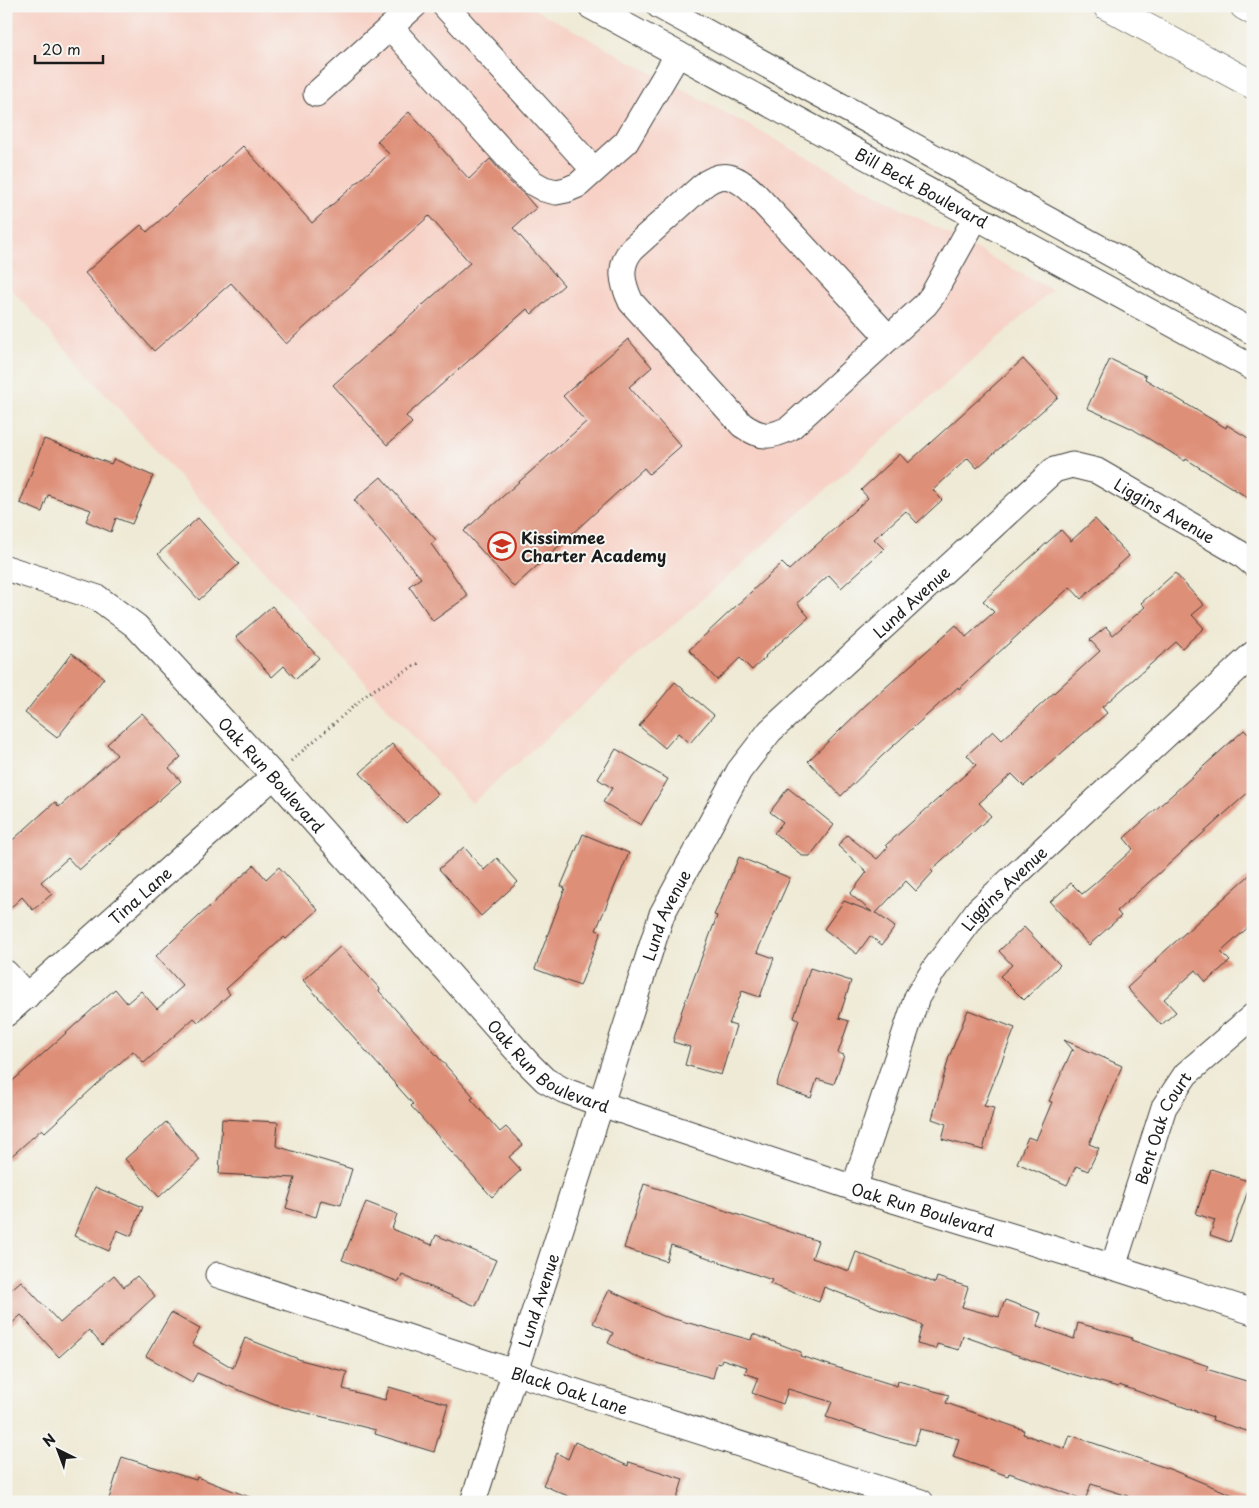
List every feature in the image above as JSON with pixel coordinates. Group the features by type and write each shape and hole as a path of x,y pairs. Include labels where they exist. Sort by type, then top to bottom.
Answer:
{"highway":[{"path":"1107,6 1253,85"},
{"path":"1244,6 1253,11"}],"street":[{"path":"316,94 414,6"},
{"path":"446,6 594,170"},
{"name":"Bill Beck Boulevard","path":"590,6 1253,368"},
{"name":"Bill Beck Boulevard","path":"659,6 1253,332"},
{"path":"391,28 521,172 544,189 556,192 578,185 626,142 678,54"},
{"path":"890,338 755,194 738,180 728,176 719,176 701,186 632,249 622,267 622,278 631,302 742,425 753,433 765,436 779,434 790,428 890,338 932,296 976,217"},
{"name":"Liggins Avenue","path":"1072,465 1098,471 1241,554 1253,564"},
{"name":"Lund Avenue","path":"473,1502 662,914 739,771 770,731 1054,470 1072,465"},
{"name":"Oak Run Boulevard","path":"6,568 98,598 136,626 281,770 527,1062 545,1080 563,1090 601,1104 854,1188 1253,1312"},
{"name":"Liggins Avenue","path":"854,1188 917,998 935,968 978,910 1253,654"},
{"name":"Tina Lane","path":"6,1014 281,770"},
{"path":"6,973 27,996"},
{"name":"Bent Oak Court","path":"1113,1267 1164,1107 1186,1074 1253,1016"},
{"name":"Black Oak Lane","path":"218,1275 921,1502"}],"path":[{"path":"281,770 370,692 419,663"}],"shaded area":[{"name":"Kissimmee Charter Academy","path":"6,6 529,6 1052,290 472,803 6,283"}],"building":[{"path":"409,112 469,179 490,159 510,182 525,195 536,208 513,228 564,285 532,314 527,309 406,416 412,423 387,445 333,385 470,263 429,216 286,344 231,283 154,351 85,273 141,225 147,232 243,146 312,223 389,154 377,141"},
{"path":"628,339 652,367 629,387 681,446 649,474 644,468 514,587 464,531 586,422 563,396"},
{"path":"1023,359 1058,397 977,468 968,458 933,490 942,500 917,523 906,511 874,539 884,549 841,588 829,575 797,603 809,617 752,670 740,658 717,680 689,650 782,563 789,570 868,498 861,490 900,454 908,463"},
{"path":"1110,359 1146,376 1145,379 1226,428 1227,425 1253,441 1253,501 1186,459 1185,461 1131,428 1087,408"},
{"path":"44,439 111,464 114,459 153,476 132,524 116,518 111,532 86,521 91,510 48,495 42,512 20,503"},
{"path":"381,477 436,540 431,544 468,596 433,621 409,586 421,578 354,500"},
{"path":"198,518 239,564 199,600 158,554"},
{"path":"1095,519 1129,556 1081,599 1070,587 959,689 958,687 882,756 841,796 808,761 867,704 956,625 966,637 994,612 983,601 1061,530 1071,541"},
{"path":"1175,573 1204,605 1192,615 1204,628 1182,648 1176,642 1102,707 1107,713 1024,786 1012,774 979,803 991,816 931,870 933,872 916,891 906,881 876,913 895,927 882,945 870,936 857,954 824,929 844,901 872,912 850,894 867,872 838,846 847,835 877,859 888,847 886,845 976,765 967,755 993,731 1002,740 1100,651 1090,640 1106,627 1113,635 1145,607 1141,603"},
{"path":"272,606 319,658 296,679 284,666 272,677 236,637"},
{"path":"72,653 104,678 57,738 25,713"},
{"path":"675,682 714,715 690,743 678,733 665,748 639,726"},
{"path":"142,713 181,757 169,768 181,781 79,870 68,858 41,882 52,894 33,910 22,897 6,912 6,846 55,802 59,807 117,755 107,744"},
{"path":"1244,730 1253,739 1253,788 1117,911 1121,916 1089,945 1050,902 1071,883 1082,894 1093,885 1133,849 1124,838"},
{"path":"392,744 438,794 406,823 360,773"},
{"path":"616,749 668,779 641,825 603,802 612,788 598,779"},
{"path":"788,788 834,825 810,856 803,856 774,833 783,822 770,812"},
{"path":"583,834 629,853 596,930 601,932 580,986 535,969 565,888 561,886"},
{"path":"464,847 484,870 497,858 518,882 481,916 439,869"},
{"path":"739,857 790,878 757,952 774,958 760,997 742,991 729,1024 736,1026 721,1075 685,1065 690,1047 673,1042 682,1010 717,916 714,915"},
{"path":"254,865 266,879 279,867 318,910 286,939 284,937 226,989 230,994 198,1022 194,1018 144,1063 133,1051 45,1132 42,1129 6,1161 6,1087 115,989 127,1003 141,991 157,1009 183,986 156,956"},
{"path":"1253,872 1253,923 1221,952 1230,961 1206,982 1196,970 1164,999 1176,1012 1161,1025 1127,988 1155,960"},
{"path":"1024,927 1060,965 1024,1000 1000,976 1012,965 999,951"},
{"path":"341,946 474,1097 471,1099 500,1132 506,1127 523,1145 509,1157 521,1170 492,1197 411,1106 413,1104 303,980"},
{"path":"810,968 851,981 839,1018 849,1021 838,1053 844,1055 834,1084 817,1079 811,1098 776,1086 799,1020 794,1018"},
{"path":"968,1010 1015,1028 984,1106 994,1108 983,1150 942,1139 946,1124 932,1119 949,1057"},
{"path":"1064,1040 1122,1066 1089,1144 1099,1148 1088,1171 1076,1166 1067,1185 1017,1163 1028,1137 1036,1140 1052,1102 1049,1101 1072,1050 1074,1051"},
{"path":"222,1119 278,1122 276,1146 352,1169 341,1205 321,1200 316,1217 286,1208 295,1178 219,1174"},
{"path":"166,1122 200,1160 159,1197 125,1159"},
{"path":"1211,1169 1251,1182 1230,1242 1210,1235 1215,1220 1196,1214"},
{"path":"644,1184 818,1241 812,1258 849,1271 856,1252 935,1283 937,1277 968,1287 962,1307 999,1317 1005,1300 1041,1313 1037,1326 1074,1339 1078,1323 1132,1338 1131,1340 1208,1366 1206,1369 1253,1383 1253,1433 1212,1420 1213,1417 1119,1385 1118,1387 1065,1372 963,1336 959,1350 937,1344 936,1349 917,1344 922,1325 824,1287 819,1302 770,1284 772,1280 671,1245 666,1261 624,1248"},
{"path":"95,1187 143,1207 131,1236 117,1230 109,1251 74,1236"},
{"path":"366,1202 397,1214 392,1229 432,1245 436,1235 496,1260 476,1306 402,1275 399,1282 342,1260"},
{"path":"114,1275 124,1287 137,1276 155,1296 102,1345 89,1330 59,1357 21,1315 6,1329 6,1294 21,1281 60,1323"},
{"path":"609,1290 663,1316 751,1340 753,1334 801,1352 800,1356 897,1386 898,1381 949,1395 946,1403 1024,1430 1023,1434 1065,1449 1070,1435 1172,1470 1250,1502 1126,1502 1128,1496 1091,1484 1085,1500 1009,1473 1008,1476 953,1457 959,1439 920,1429 915,1445 884,1437 826,1417 832,1402 788,1389 783,1404 752,1393 758,1378 745,1373 747,1367 722,1359 720,1364 717,1363 713,1378 641,1359 608,1343 613,1333 593,1323"},
{"path":"171,1313 200,1329 192,1344 233,1368 245,1338 301,1360 347,1372 343,1389 385,1400 389,1387 448,1404 434,1452 375,1434 376,1430 275,1405 197,1373 192,1382 146,1356"},
{"path":"575,1442 628,1466 629,1462 683,1479 676,1502 581,1502 543,1485 557,1453 568,1459"},
{"path":"122,1457 196,1480 197,1477 257,1500 257,1502 108,1502"}],"place":[{"name":"Kissimmee Charter Academy","path":"502,546"}]}
